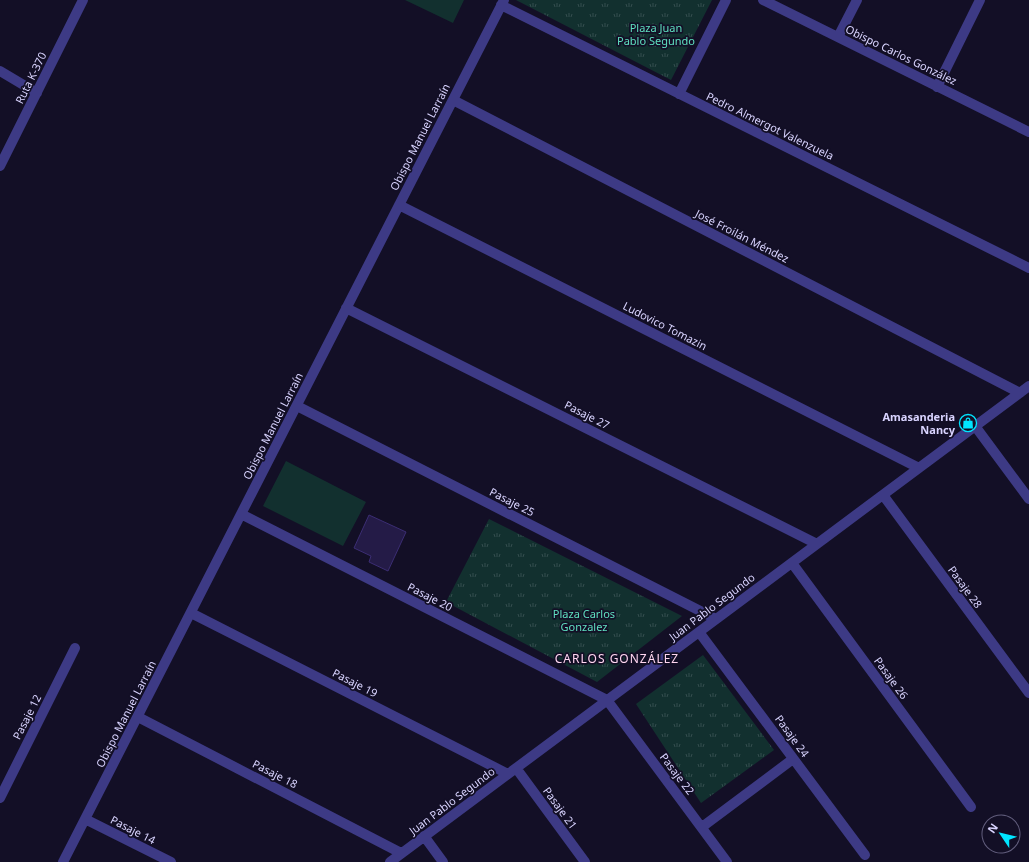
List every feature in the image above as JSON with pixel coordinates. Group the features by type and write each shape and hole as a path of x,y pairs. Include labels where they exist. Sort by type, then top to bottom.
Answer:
{"street":[{"name":"Ruta K-370","path":"0,166 83,0"},
{"path":"679,94 726,0"},
{"name":"Obispo Carlos González","path":"763,0 1029,132"},
{"path":"838,38 857,0"},
{"path":"937,87 980,0"},
{"name":"Pedro Almergot Valenzuela","path":"503,3 679,94 1029,268"},
{"name":"Obispo Manuel Larraín","path":"63,862 503,3"},
{"path":"0,71 37,93"},
{"name":"José Froilán Méndez","path":"453,100 1020,393"},
{"name":"Ludovico Tomazin","path":"399,205 919,468"},
{"name":"Pasaje 27","path":"346,308 817,544"},
{"name":"Juan Pablo Segundo","path":"390,862 1029,386"},
{"name":"Pasaje 25","path":"297,406 716,619"},
{"path":"975,426 1029,499"},
{"name":"Pasaje 28","path":"883,495 1029,693"},
{"name":"Pasaje 20","path":"241,514 607,700"},
{"name":"Pasaje 26","path":"792,563 971,807"},
{"name":"Pasaje 19","path":"191,613 512,771"},
{"name":"Pasaje 24","path":"699,632 864,855"},
{"name":"Pasaje 12","path":"0,798 75,648"},
{"name":"Pasaje 22","path":"607,700 727,862"},
{"name":"Pasaje 18","path":"138,717 401,853"},
{"path":"702,827 793,759"},
{"name":"Pasaje 21","path":"512,771 586,862"},
{"name":"Pasaje 14","path":"85,819 171,862"},
{"path":"424,836 443,862"}],"green space":[{"path":"405,0 464,0 453,23"},
{"name":"Plaza Juan Pablo Segundo","path":"516,0 712,0 671,80"},
{"path":"286,461 366,502 343,546 263,506"},
{"name":"Plaza Carlos Gonzalez","path":"489,519 682,616 597,682 446,602"},
{"path":"703,655 774,750 701,803 636,704"}],"building":[{"path":"369,515 406,532 388,571 369,562 371,556 354,548"}],"place":[{"name":"Amasanderia Nancy","path":"968,423"}],"district":[{"name":"CARLOS GONZÁLEZ","path":"617,659"}]}
